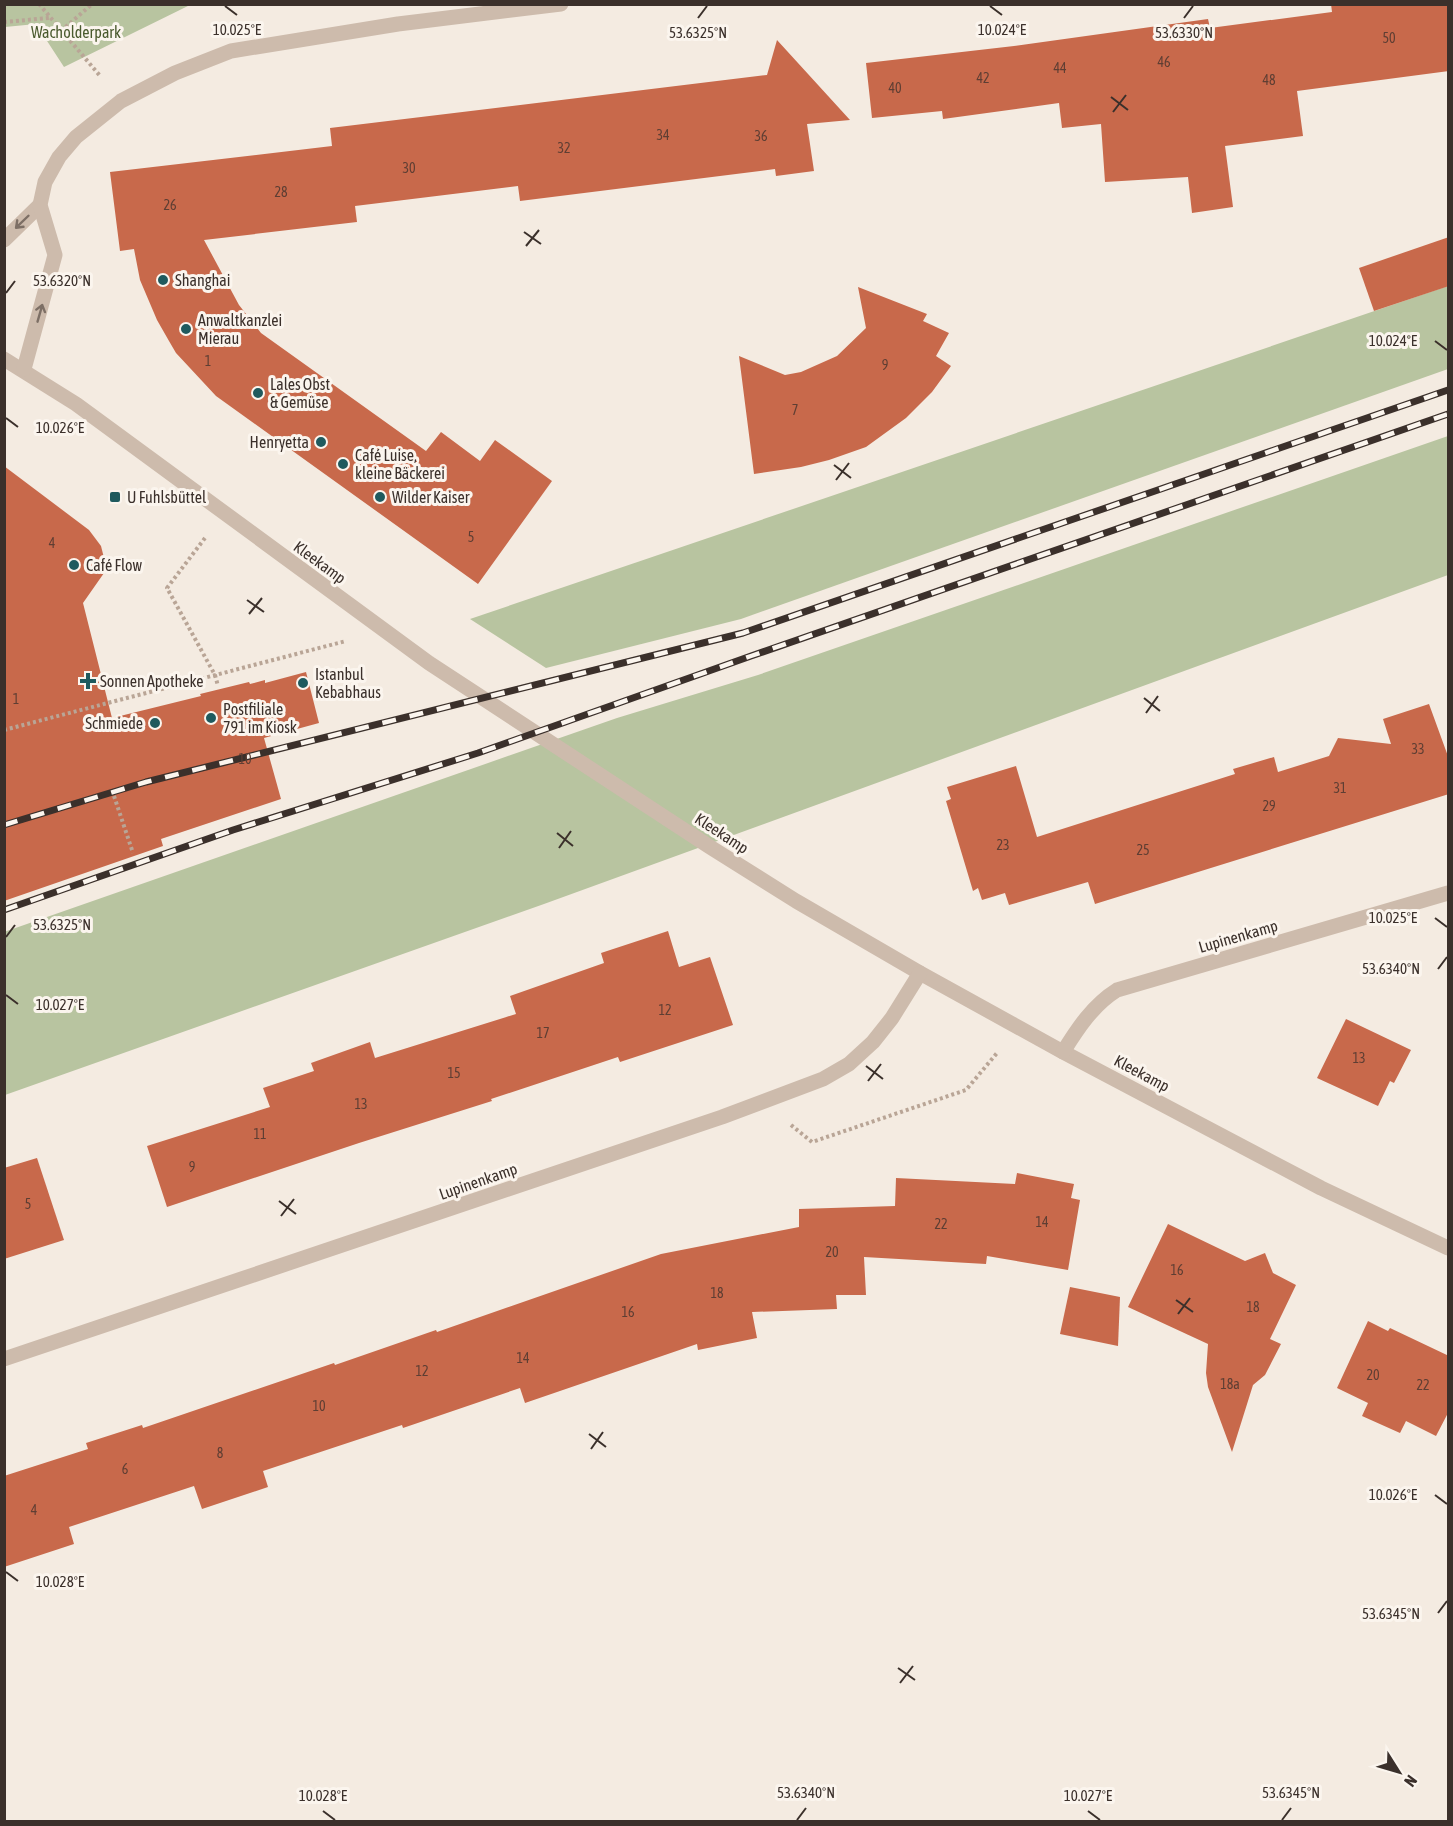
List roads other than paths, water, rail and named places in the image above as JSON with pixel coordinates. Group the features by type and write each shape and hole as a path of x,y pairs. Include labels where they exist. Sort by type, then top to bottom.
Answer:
{"street":[{"path":"24,369 55,255 40,205 45,182 59,157 76,137 121,101 175,73 231,51 398,24 561,4"},
{"path":"4,240 40,205"},
{"name":"Kleekamp","path":"4,359 24,369 76,404 429,663 710,848 796,901 1063,1052 1321,1188 1449,1248"},
{"name":"Lupinenkamp","path":"1063,1052 1093,1009 1117,990 1449,893"},
{"name":"Lupinenkamp","path":"4,1359 722,1117 823,1079 849,1064 873,1042 892,1018 920,973"}],"railway":[{"path":"4,825 146,782 743,633 1448,390"},
{"path":"4,910 233,830 478,753 1448,414"}],"place":[{"name":"Shanghai","path":"163,280"},
{"name":"Anwaltkanzlei Mierau","path":"186,329"},
{"name":"Lales Obst & Gemüse","path":"258,393"},
{"name":"Henryetta","path":"321,442"},
{"name":"Café Luise, kleine Bäckerei","path":"343,464"},
{"name":"U Fuhlsbüttel","path":"115,497"},
{"name":"Wilder Kaiser","path":"380,497"},
{"name":"Café Flow","path":"74,565"},
{"name":"Sonnen Apotheke","path":"88,681"},
{"name":"Istanbul Kebabhaus","path":"303,683"},
{"name":"Postfiliale 791 im Kiosk","path":"211,718"},
{"name":"Schmiede","path":"155,723"}],"park label":[{"name":"Wacholderpark","path":"76,32"}]}
